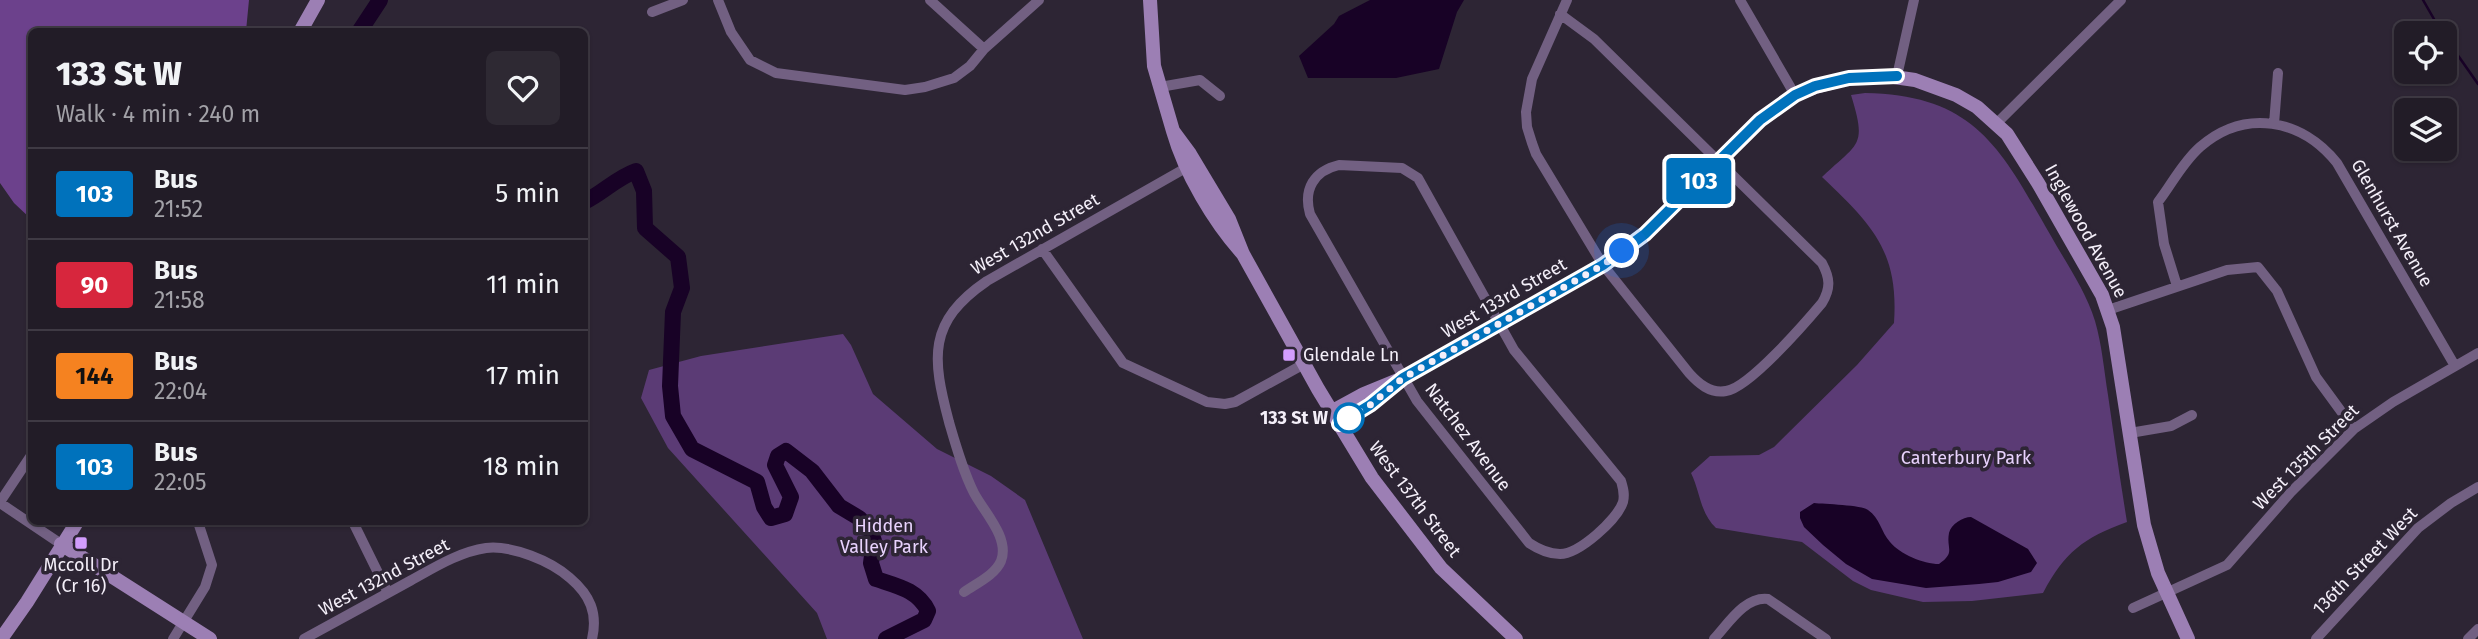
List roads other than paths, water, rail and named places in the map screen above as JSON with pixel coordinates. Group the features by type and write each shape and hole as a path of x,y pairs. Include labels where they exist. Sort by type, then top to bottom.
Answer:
{"street":[{"path":"302,28 318,0"},
{"path":"652,12 683,0"},
{"path":"718,0 731,32 750,60 776,73 905,90 954,78 1039,0"},
{"path":"930,0 984,49"},
{"name":"West 137th Street","path":"1150,0 1152,50 1173,131 1191,165 1229,219 1243,254 1304,364 1335,418 1401,518 1441,568 1516,639"},
{"path":"1560,14 1594,39 1822,263 1829,280 1828,292 1810,317 1746,381 1734,389 1713,391 1696,381 1603,265 1536,154 1527,127 1532,79 1560,14 1567,0"},
{"path":"1740,0 1795,95"},
{"path":"1897,76 1914,0"},
{"path":"1997,123 2121,0"},
{"path":"2178,286 2164,244 2158,202 2188,159 2214,138 2241,126 2274,124 2278,73"},
{"name":"West 133rd Street","path":"1335,418 1370,405 1403,378 1603,265 1645,234 1760,120 1795,95 1815,86 1849,78 1897,76"},
{"name":"Inglewood Avenue","path":"1897,76 1935,86 1956,95 1997,123 2021,154 2093,279 2108,310 2119,360 2144,525 2166,594 2188,639"},
{"path":"1160,86 1200,80 1220,96"},
{"name":"Glenhurst Avenue","path":"2274,124 2304,133 2317,141 2337,163 2455,366"},
{"name":"West 132nd Street","path":"964,592 994,572 1001,561 1003,549 1000,538 970,485 939,385 938,345 951,312 967,294 1191,165"},
{"name":"Natchez Avenue","path":"1339,165 1402,168 1418,178 1498,324 1525,364 1621,481 1624,493 1617,513 1584,545 1562,554 1538,549 1529,543 1427,414 1403,378 1310,214 1308,206 1313,179 1339,165"},
{"path":"1042,249 1123,363 1194,397 1215,404 1235,402 1304,364"},
{"path":"2108,310 2227,270 2258,267 2277,291 2316,377 2354,429"},
{"name":"West 135th Street","path":"2166,594 2227,565 2291,492 2354,429 2393,402 2478,354"},
{"path":"2130,433 2171,426 2192,415"},
{"path":"28,460 0,503 28,522"},
{"name":"136th Street West","path":"2316,639 2418,528 2478,487"},
{"path":"33,525 210,639"},
{"path":"1,639 75,525"},
{"path":"173,639 205,587 212,565 199,525"},
{"path":"354,525 388,593"},
{"name":"West 132nd Street","path":"304,639 447,561 487,548 526,553 561,571 572,580 593,609 596,622 592,639"},
{"path":"2133,608 2166,594"},
{"path":"1714,639 1745,606 1760,598 1775,604 1826,639"},
{"path":"2468,639 2478,629"}],"waterway":[{"path":"362,28 380,0"},
{"path":"2423,0 2435,21"},
{"path":"2457,54 2478,84"},
{"path":"588,200 636,171 644,191 645,228 678,257 682,288 673,312 670,386 673,416 692,449 757,482 764,507 771,518 785,514 791,497 775,465 778,456 786,451 812,471 839,506 859,518 870,530 874,541 871,563 876,579 913,593 928,611 924,620 886,639"}],"place":[{"name":"Glendale Ln","path":"1289,355"},
{"name":"133 St W","path":"1349,418"},
{"name":"Mccoll Dr (Cr 16)","path":"81,543"}],"park label":[{"name":"Canterbury Park","path":"1966,458"},
{"name":"Hidden Valley Park","path":"884,536"}]}
